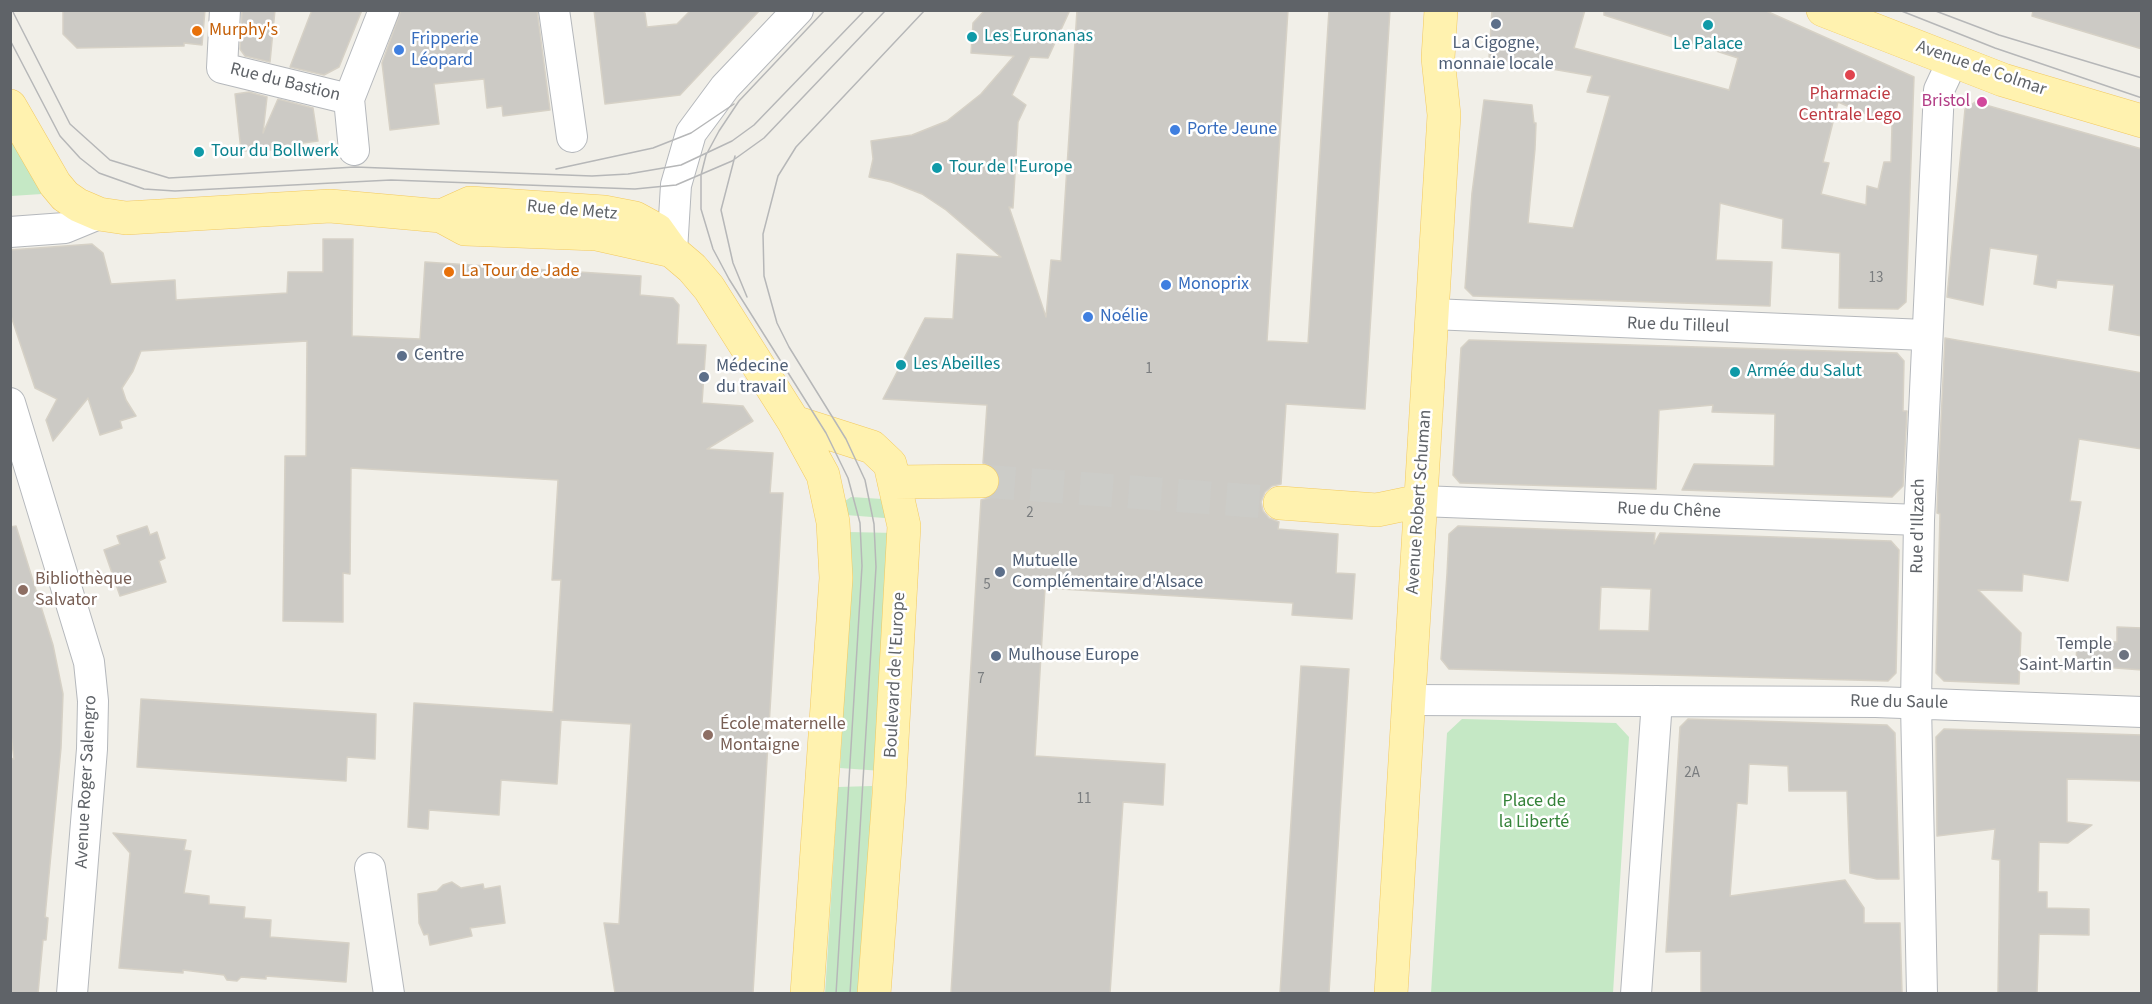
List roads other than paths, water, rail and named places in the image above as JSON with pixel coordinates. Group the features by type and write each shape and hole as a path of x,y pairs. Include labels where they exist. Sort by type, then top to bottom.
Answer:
{"main road":[{"name":"Avenue Robert Schuman","path":"1391,993 1444,115 1438,58 1441,10"},
{"name":"Avenue de Colmar","path":"1823,10 2003,80 2142,120"},
{"path":"10,106 55,184 78,205 99,214"},
{"name":"Rue de Metz","path":"99,214 126,218 330,206 441,216 465,230 596,234 672,251"},
{"path":"672,251 692,268 709,288 794,422 823,475 833,522 836,578 807,993"},
{"name":"Boulevard de l'Europe","path":"794,422 872,447 890,464 904,526 889,794 874,993"},
{"path":"894,482 982,481"},
{"path":"1280,503 1377,510 1420,501"}],"street":[{"name":"Rue du Bastion","path":"225,10 222,68 349,99"},
{"path":"354,150 349,99 384,10"},
{"path":"554,10 572,137"},
{"path":"672,251 676,185 691,133 725,87 798,10"},
{"name":"Rue d'Illzach","path":"1922,993 1916,704 1919,520 1925,335 1939,90 1952,62"},
{"name":"Rue de Metz","path":"10,232 64,228 99,214"},
{"name":"Rue du Tilleul","path":"1432,314 1478,318 1925,335"},
{"name":"Avenue Roger Salengro","path":"10,403 90,662 93,701 92,749 72,993"},
{"name":"Rue du Chêne","path":"1420,501 1919,520"},
{"path":"1408,700 1657,701 1636,993"},
{"name":"Rue du Saule","path":"1657,701 1916,704 2142,712"},
{"path":"370,868 389,993"},
{"path":"72,993 78,993"}],"tunnel":[{"path":"982,481 1280,503"}],"tram line":[{"path":"12,10 70,124 110,160 169,178 355,167 592,176 628,174 681,165 732,141 754,125 865,10"},
{"path":"825,10 739,101 719,131 706,155 701,175 701,209 713,249 729,279 826,433 848,478 860,523 862,566 836,994"},
{"path":"10,40 60,136 80,158 99,173 144,189 175,191 391,180 635,189 676,185 732,161 764,138 886,10"},
{"path":"850,994 876,567 874,524 865,480 846,439 789,347 777,323 764,276 763,234 778,176 796,147 925,10"},
{"path":"1899,10 1995,48 2142,98"},
{"path":"1933,10 1999,35 2142,78"},
{"path":"556,169 653,148 691,133 734,104"},
{"path":"735,156 721,210 733,263 747,297"}],"place":[{"name":"La Cigogne, monnaie locale","path":"1496,24"},
{"name":"Le Palace","path":"1708,25"},
{"name":"Murphy's","path":"197,31"},
{"name":"Les Euronanas","path":"972,37"},
{"name":"Fripperie Léopard","path":"399,50"},
{"name":"Pharmacie Centrale Lego","path":"1850,75"},
{"name":"Bristol","path":"1982,102"},
{"name":"Porte Jeune","path":"1175,130"},
{"name":"Tour du Bollwerk","path":"199,152"},
{"name":"Tour de l'Europe","path":"937,168"},
{"name":"La Tour de Jade","path":"449,272"},
{"name":"Monoprix","path":"1166,285"},
{"name":"Noélie","path":"1088,317"},
{"name":"Centre","path":"402,356"},
{"name":"Les Abeilles","path":"901,365"},
{"name":"Armée du Salut","path":"1735,372"},
{"name":"Médecine du travail","path":"704,377"},
{"name":"Mutuelle Complémentaire d'Alsace","path":"1000,572"},
{"name":"Bibliothèque Salvator","path":"23,590"},
{"name":"Temple Saint-Martin","path":"2124,655"},
{"name":"Mulhouse Europe","path":"996,656"},
{"name":"École maternelle Montaigne","path":"708,735"}],"park label":[{"name":"Place de la Liberté","path":"1534,812"}]}
